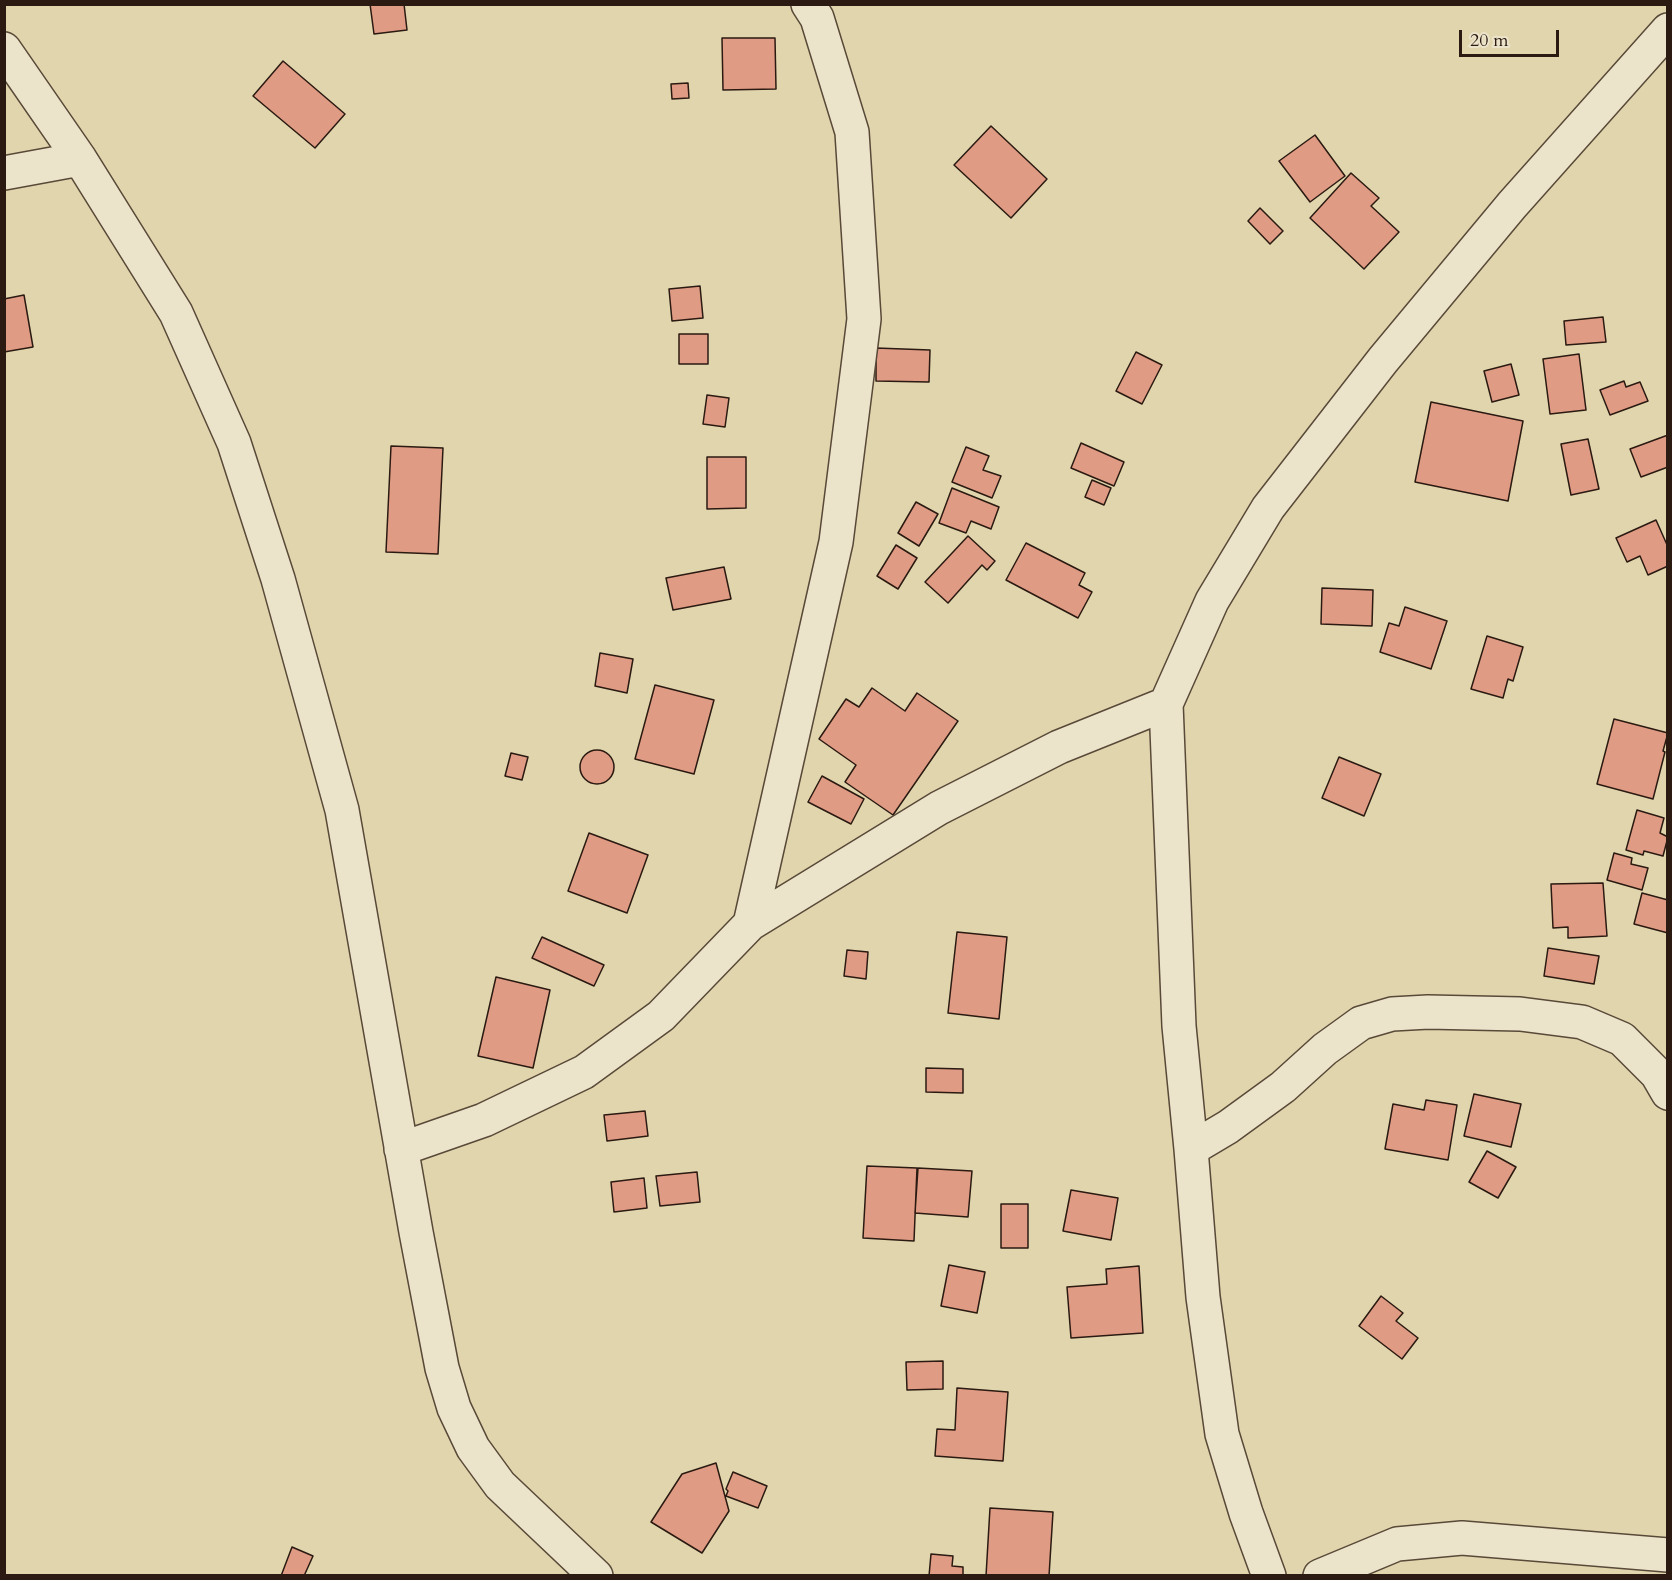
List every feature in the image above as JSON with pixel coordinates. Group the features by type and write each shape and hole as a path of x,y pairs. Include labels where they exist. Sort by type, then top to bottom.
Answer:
{"street":[{"path":"750,924 836,542 864,319 852,132 817,18 808,4"},
{"path":"1269,1575 1245,1513 1222,1434 1203,1297 1179,1026 1167,704 1212,601 1268,508 1383,360 1512,205 1668,30"},
{"path":"4,49 80,159 176,313 234,443 274,568 342,810 442,1368 454,1408 473,1448 500,1485 596,1575"},
{"path":"4,173 80,159"},
{"path":"401,1149 484,1120 584,1072 661,1016 750,924 939,808 1059,747 1167,704"},
{"path":"1191,1149 1228,1127 1274,1094 1325,1050 1361,1023 1392,1014 1428,1012 1520,1014 1582,1022 1622,1039 1657,1074 1668,1093"},
{"path":"1320,1575 1397,1544 1462,1538 1668,1555"}],"building":[{"path":"370,4 404,4 407,30 374,34"},
{"path":"722,38 775,38 776,89 723,90"},
{"path":"283,61 345,114 315,148 253,96"},
{"path":"688,83 689,98 672,99 671,84"},
{"path":"991,126 1047,179 1011,218 954,165"},
{"path":"1315,135 1345,176 1310,202 1279,161"},
{"path":"1351,173 1379,198 1371,206 1399,232 1364,269 1310,218"},
{"path":"1260,208 1283,231 1270,244 1248,221"},
{"path":"700,286 703,318 672,321 669,289"},
{"path":"24,295 33,347 4,352 4,299"},
{"path":"1603,317 1606,342 1566,345 1564,321"},
{"path":"679,334 708,334 708,364 679,364"},
{"path":"876,348 930,350 929,382 876,381"},
{"path":"1136,352 1162,365 1142,404 1116,391"},
{"path":"1579,354 1586,410 1550,414 1543,359"},
{"path":"1511,364 1519,395 1492,402 1484,371"},
{"path":"1624,381 1626,387 1640,382 1648,401 1610,415 1600,390"},
{"path":"707,395 729,398 725,427 703,424"},
{"path":"1431,402 1523,421 1508,501 1415,482"},
{"path":"1668,435 1668,467 1641,477 1630,449"},
{"path":"1588,439 1599,489 1571,495 1561,444"},
{"path":"1081,443 1124,462 1114,486 1071,468"},
{"path":"391,446 443,448 438,554 386,552"},
{"path":"966,447 989,456 983,470 1001,476 992,498 952,482"},
{"path":"707,457 746,457 746,508 707,509"},
{"path":"1092,480 1111,488 1104,505 1085,497"},
{"path":"952,488 999,507 991,529 971,521 966,533 939,523"},
{"path":"916,502 938,514 919,546 898,533"},
{"path":"1656,520 1668,547 1668,566 1648,575 1640,556 1627,562 1616,538"},
{"path":"968,536 995,561 987,570 982,565 948,603 925,582"},
{"path":"1026,543 1085,573 1079,585 1092,592 1078,618 1006,580"},
{"path":"896,545 917,558 898,589 877,576"},
{"path":"724,567 731,599 673,610 666,578"},
{"path":"1322,588 1373,590 1372,626 1321,624"},
{"path":"1405,607 1447,621 1431,669 1380,652 1389,623 1399,626"},
{"path":"1487,636 1523,647 1513,681 1508,679 1503,698 1471,689"},
{"path":"600,653 633,659 627,693 595,686"},
{"path":"655,685 714,700 694,774 635,759"},
{"path":"872,688 905,711 917,693 958,721 893,815 845,782 856,765 819,739 846,699 859,707"},
{"path":"1614,719 1668,733 1653,799 1597,784"},
{"path":"597,750 609,755 614,767 609,779 597,784 585,779 580,767 585,755"},
{"path":"511,753 528,757 522,780 505,776"},
{"path":"1339,757 1381,774 1364,816 1322,798"},
{"path":"822,776 864,799 851,824 808,802"},
{"path":"1637,810 1664,818 1660,833 1668,837 1663,856 1644,851 1643,855 1626,850"},
{"path":"589,833 648,855 627,913 568,891"},
{"path":"1614,853 1632,858 1631,864 1648,868 1642,890 1607,880"},
{"path":"1603,883 1607,936 1568,938 1568,927 1553,928 1551,884"},
{"path":"1642,893 1668,900 1668,933 1634,924"},
{"path":"957,932 1007,937 999,1019 948,1013"},
{"path":"542,937 604,965 594,986 532,958"},
{"path":"1548,948 1599,956 1594,984 1544,976"},
{"path":"847,950 868,952 866,979 844,976"},
{"path":"496,977 550,990 533,1068 478,1056"},
{"path":"926,1068 963,1069 963,1093 926,1092"},
{"path":"1474,1094 1521,1104 1511,1147 1464,1136"},
{"path":"1426,1100 1457,1105 1448,1160 1385,1149 1393,1104 1424,1110"},
{"path":"645,1111 648,1136 607,1141 604,1115"},
{"path":"1487,1151 1516,1167 1498,1198 1469,1182"},
{"path":"867,1166 917,1168 914,1241 863,1238"},
{"path":"918,1168 972,1171 968,1217 915,1213"},
{"path":"697,1172 700,1202 660,1206 656,1176"},
{"path":"644,1178 647,1208 614,1212 611,1182"},
{"path":"1071,1190 1118,1198 1111,1240 1063,1231"},
{"path":"1001,1204 1028,1204 1028,1248 1001,1248"},
{"path":"949,1265 985,1272 977,1313 941,1306"},
{"path":"1139,1266 1143,1333 1071,1338 1067,1287 1107,1284 1106,1269"},
{"path":"1381,1296 1403,1313 1396,1321 1418,1338 1402,1359 1359,1326"},
{"path":"943,1361 943,1389 907,1390 906,1362"},
{"path":"957,1388 1008,1392 1003,1461 935,1456 937,1429 955,1430"},
{"path":"716,1463 729,1511 702,1553 651,1522 682,1474"},
{"path":"733,1472 767,1486 758,1508 726,1496 728,1491 726,1489"},
{"path":"990,1508 1053,1512 1049,1576 986,1576"},
{"path":"292,1547 313,1556 304,1576 281,1576"},
{"path":"931,1554 953,1556 952,1566 963,1567 963,1576 929,1576"}]}
